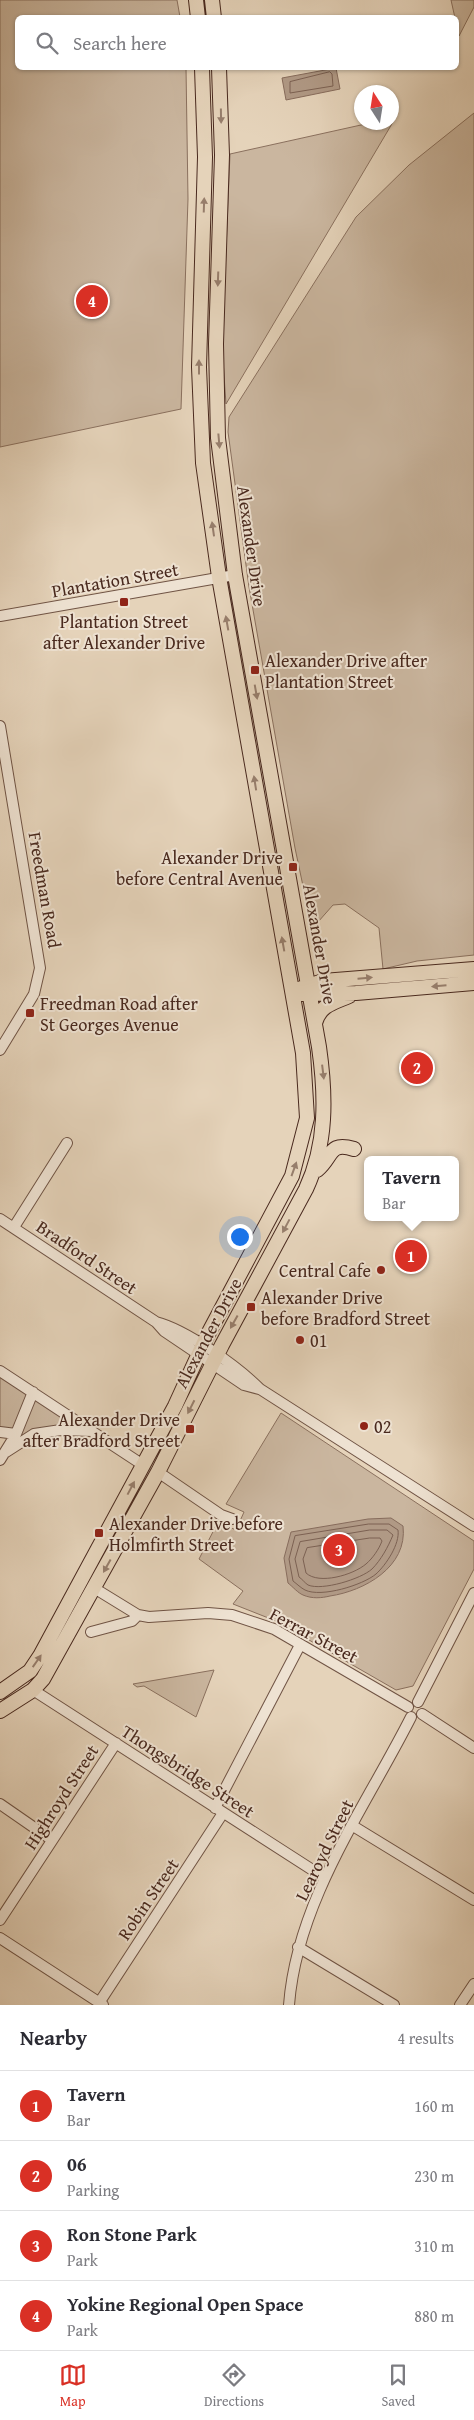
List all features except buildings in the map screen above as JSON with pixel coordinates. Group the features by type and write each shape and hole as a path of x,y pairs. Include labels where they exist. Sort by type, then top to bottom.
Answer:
{"main road":[{"path":"196,0 198,15"},
{"path":"212,0 214,15"},
{"name":"Alexander Drive","path":"0,1692 30,1671 40,1656 143,1465 285,1191 297,1161 306,1129 306,1078 219,577 203,462 199,392 205,157 202,70"},
{"name":"Alexander Drive","path":"0,1711 33,1690 43,1679 158,1472 215,1359 314,1173 320,1148 325,1109 324,1078 235,575 218,438 216,344 222,155 219,70"},
{"path":"301,952 311,967 320,974 336,980"},
{"path":"309,990 336,980 474,969"},
{"path":"291,992 309,990 356,992 474,983"},
{"path":"315,1023 318,1013 325,1006 356,992"},
{"path":"314,1173 323,1166 334,1149 341,1146 354,1149"}],"street":[{"name":"Plantation Street","path":"0,616 235,575"},
{"name":"Freedman Road","path":"0,726 40,957 40,968 34,994 0,1050"},
{"path":"14,1227 67,1143"},
{"name":"Bradford Street","path":"0,1219 156,1322 164,1331 215,1359 244,1385 260,1389 474,1526"},
{"path":"0,1371 143,1465"},
{"path":"3,1456 16,1434 33,1392"},
{"path":"3,1456 34,1434 61,1430 92,1431"},
{"path":"0,1432 16,1434"},
{"path":"158,1472 221,1515 232,1519"},
{"name":"Ferrar Street","path":"94,1588 138,1615 149,1617 208,1613 232,1615 274,1629 409,1712"},
{"path":"418,1702 474,1594"},
{"name":"Ferrar Street","path":"91,1632 132,1621 138,1615"},
{"name":"Robin Street","path":"101,2004 219,1811 300,1645"},
{"name":"Thongsbridge Street","path":"33,1690 326,1878"},
{"path":"412,1702 418,1702 423,1707 422,1714 417,1718 409,1712 412,1702"},
{"name":"Learoyd Street","path":"289,2005 298,1947 326,1878 409,1712"},
{"path":"422,1714 474,1748"},
{"name":"Highroyd Street","path":"0,1920 116,1743"},
{"path":"0,1804 52,1840"},
{"path":"353,1826 474,1900"},
{"path":"0,1938 101,2004"},
{"path":"298,1947 394,2005"},
{"path":"460,2005 474,1984"}],"shaded area":[{"path":"0,0 177,0 180,15 15,15 15,70 186,70 188,199 181,409 0,447"},
{"path":"451,0 474,0 474,7 459,36 459,15 454,15"},
{"path":"474,113 474,955 417,961 383,969 379,928 345,904 333,905 318,922 311,924 295,848 249,587 228,432 229,417 356,217 409,165"},
{"path":"354,127 354,130 388,130 226,404 222,346 230,154"},
{"path":"0,1371 92,1431 34,1434 6,1452 16,1434 0,1432"},
{"path":"281,1413 474,1541 474,1569 413,1686 396,1690 276,1621 233,1604 243,1591 199,1559 218,1522 236,1530 244,1512 226,1504"},
{"path":"214,1670 196,1717 144,1686 137,1687 133,1684"}],"water":[{"path":"325,70 336,70 340,89 286,100 282,78"},
{"path":"391,1518 403,1526 403,1541 391,1565 369,1582 343,1593 317,1598 301,1594 288,1583 284,1558 291,1532 368,1519"}],"place":[{"name":"Yokine Regional Open Space","path":"92,301"},
{"name":"Plantation Street after Alexander Drive","path":"124,602"},
{"name":"Alexander Drive after Plantation Street","path":"255,670"},
{"name":"Alexander Drive before Central Avenue","path":"293,867"},
{"name":"Freedman Road after St Georges Avenue","path":"30,1013"},
{"name":"06","path":"417,1068"},
{"name":"Tavern","path":"411,1256"},
{"name":"Central Cafe","path":"381,1270"},
{"name":"Alexander Drive before Bradford Street","path":"251,1307"},
{"name":"01","path":"300,1340"},
{"name":"02","path":"364,1426"},
{"name":"Alexander Drive after Bradford Street","path":"190,1429"},
{"name":"Alexander Drive before Holmfirth Street","path":"99,1533"},
{"name":"Ron Stone Park","path":"339,1550"}]}
